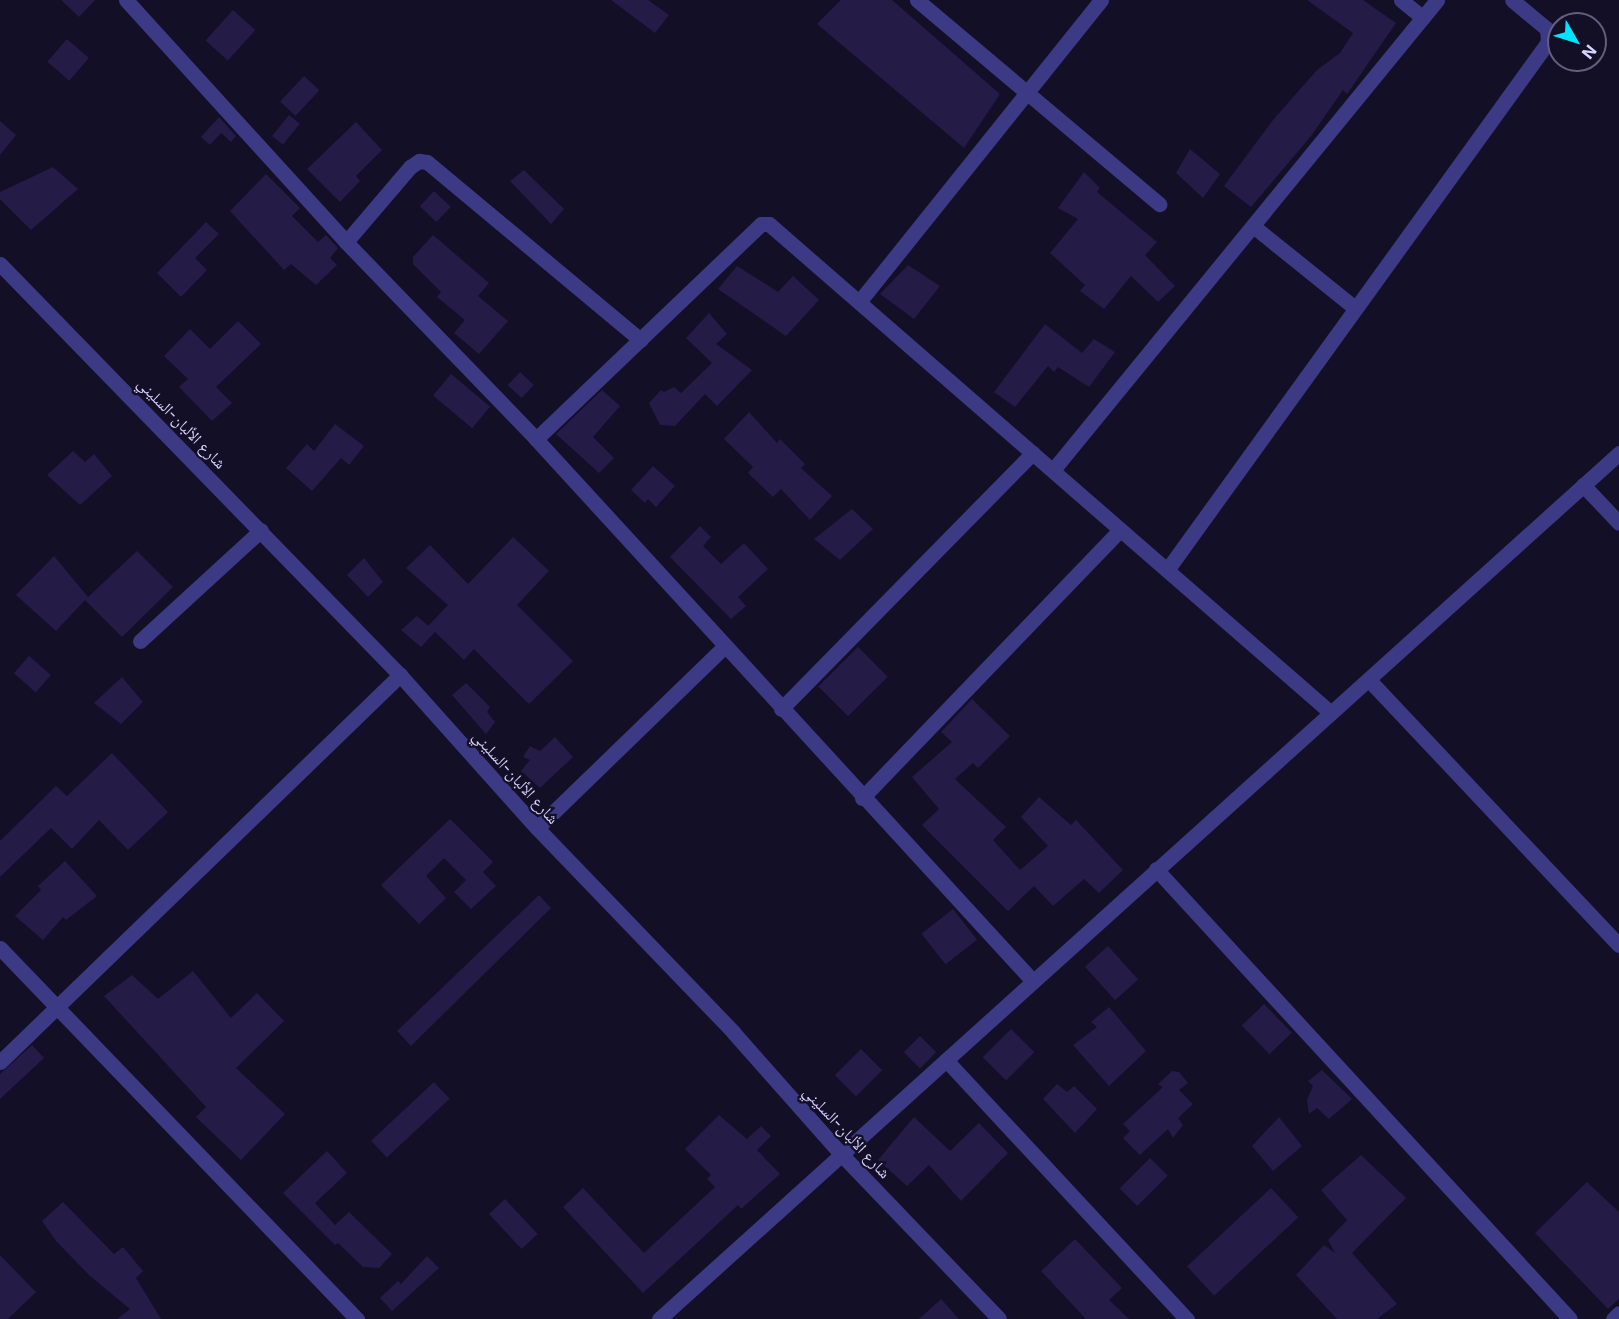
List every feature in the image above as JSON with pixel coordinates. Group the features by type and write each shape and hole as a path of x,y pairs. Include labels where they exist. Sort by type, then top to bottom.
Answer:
{"street":[{"path":"126,0 346,242 537,439 724,647 1031,980"},
{"path":"917,0 1159,204"},
{"path":"859,302 1101,0"},
{"path":"1401,0 1423,18"},
{"path":"1053,470 1437,0"},
{"path":"1167,570 1548,42 1547,29 1512,0"},
{"path":"346,242 410,167 418,162 427,162 641,339"},
{"path":"537,439 765,223 1330,712"},
{"path":"1253,226 1355,308"},
{"name":"شارع الألبان-السليني","path":"0,264 400,675 537,828 733,1032 841,1154 999,1319"},
{"path":"781,709 1033,453"},
{"path":"659,1319 946,1060 1031,980 1330,712 1369,680 1619,453"},
{"path":"1583,485 1619,523"},
{"path":"140,641 261,530"},
{"path":"862,798 1120,530"},
{"path":"537,828 724,647"},
{"path":"0,1062 400,675"},
{"path":"1369,680 1619,945"},
{"path":"1156,869 1570,1319"},
{"path":"0,948 357,1319"},
{"path":"946,1060 1187,1319"},
{"path":"1612,1319 1619,1313"}],"building":[{"path":"61,0 95,0 79,17"},
{"path":"611,0 648,0 669,15 655,33"},
{"path":"841,0 892,0 1000,94 964,148 817,24"},
{"path":"1307,0 1363,0 1396,23 1347,94 1343,90 1311,136 1251,207 1224,186 1273,120 1317,70 1340,53 1353,33"},
{"path":"233,10 255,30 228,61 206,40"},
{"path":"67,39 89,58 69,81 47,62"},
{"path":"304,76 319,90 295,116 280,102"},
{"path":"289,115 300,124 283,145 272,136"},
{"path":"219,117 236,136 231,142 221,133 210,145 201,137"},
{"path":"0,121 16,135 0,155"},
{"path":"356,122 382,150 356,176 360,181 340,202 307,169"},
{"path":"1190,149 1220,174 1203,198 1176,173"},
{"path":"53,167 78,189 31,230 0,199 0,192"},
{"path":"524,170 564,209 551,224 510,181"},
{"path":"1084,172 1100,188 1097,192 1157,242 1145,255 1175,286 1158,302 1131,276 1104,309 1080,291 1085,285 1050,253 1078,219 1058,208"},
{"path":"266,174 300,208 292,216 318,242 326,235 338,248 330,258 337,265 316,285 291,264 284,270 230,211"},
{"path":"434,191 451,207 436,222 420,206"},
{"path":"206,222 219,234 195,258 207,270 181,297 157,273"},
{"path":"433,235 489,283 478,296 508,321 479,354 454,333 465,320 437,297 441,292 413,264 413,257"},
{"path":"908,265 940,286 914,319 880,294"},
{"path":"737,266 778,292 793,276 819,300 786,336 718,289"},
{"path":"709,313 727,334 716,344 752,370 717,406 705,394 675,426 660,425 649,403 661,390 664,392 674,387 681,393 712,363 686,338"},
{"path":"238,321 261,344 216,387 232,403 212,421 179,387 188,379 164,356 190,329 210,349"},
{"path":"1045,324 1082,353 1094,339 1115,352 1089,387 1058,367 1054,372 1048,366 1015,407 994,392"},
{"path":"520,372 534,385 522,398 508,385"},
{"path":"451,374 490,407 472,428 433,395"},
{"path":"602,390 620,406 593,437 614,458 599,473 556,434"},
{"path":"749,412 777,443 780,439 805,464 801,468 832,496 810,520 781,489 773,497 748,473 753,467 724,439"},
{"path":"335,424 364,446 349,465 341,458 312,491 286,468 307,444 314,451"},
{"path":"73,451 85,462 94,454 112,476 80,505 47,475"},
{"path":"653,466 675,486 656,507 648,499 645,503 631,490"},
{"path":"852,509 873,529 840,560 814,539"},
{"path":"700,526 711,537 703,546 721,564 744,543 768,569 738,597 746,606 731,619 670,557"},
{"path":"513,537 549,571 517,605 573,661 529,704 474,649 464,660 435,632 421,647 401,630 417,616 428,626 448,605 406,568 430,545 468,584"},
{"path":"137,551 173,587 122,637 85,600 56,631 16,595 54,556 88,597"},
{"path":"364,558 383,582 368,597 347,575"},
{"path":"858,647 888,677 848,716 818,687"},
{"path":"29,656 51,675 36,692 14,673"},
{"path":"122,677 143,702 121,724 94,703"},
{"path":"466,683 490,707 487,712 495,722 486,734 452,695"},
{"path":"972,699 1010,736 978,768 973,763 955,779 1006,827 993,840 1020,870 1048,846 1021,817 1039,797 1071,825 1076,820 1123,870 1099,893 1084,879 1053,906 1034,886 1008,911 922,825 939,809 912,777 952,742 941,732"},
{"path":"555,737 573,757 540,788 521,771 530,760 523,757 530,746 540,751"},
{"path":"112,753 168,812 128,850 99,820 72,849 51,828 0,877 0,841 56,786 67,796"},
{"path":"450,819 493,862 483,872 496,886 471,909 454,892 466,880 444,858 426,876 446,898 419,924 381,885"},
{"path":"65,861 97,896 66,920 63,917 43,940 15,916 41,890 38,886"},
{"path":"539,895 551,908 411,1046 397,1031"},
{"path":"953,909 977,940 945,964 921,934"},
{"path":"1108,946 1138,979 1115,1000 1085,967"},
{"path":"193,971 231,1018 257,993 284,1021 236,1068 285,1114 241,1160 196,1117 206,1107 104,996 132,975 158,999"},
{"path":"1264,1004 1292,1033 1269,1054 1242,1026"},
{"path":"1109,1007 1146,1051 1109,1086 1073,1045 1097,1027 1091,1022"},
{"path":"1011,1029 1034,1052 1006,1081 983,1057"},
{"path":"920,1036 936,1052 920,1069 904,1052"},
{"path":"32,1045 44,1058 0,1099 0,1074"},
{"path":"861,1049 882,1070 856,1096 835,1075"},
{"path":"1322,1070 1352,1099 1329,1119 1317,1108 1309,1114 1307,1100 1313,1086 1308,1081"},
{"path":"1172,1071 1179,1072 1188,1083 1179,1090 1193,1104 1178,1118 1183,1125 1173,1138 1168,1129 1140,1155 1123,1138 1130,1131 1123,1124 1163,1087 1158,1084"},
{"path":"434,1082 450,1099 387,1157 371,1141"},
{"path":"1057,1084 1067,1092 1074,1086 1097,1109 1075,1133 1043,1099"},
{"path":"719,1115 747,1139 761,1126 771,1136 757,1150 780,1174 741,1209 738,1205 643,1293 563,1207 583,1188 644,1253 715,1187 707,1179 711,1175 685,1149"},
{"path":"914,1117 950,1151 979,1123 1008,1153 961,1201 929,1165 907,1186 878,1160"},
{"path":"1279,1117 1302,1146 1273,1171 1252,1146"},
{"path":"327,1151 347,1173 315,1203 335,1225 349,1212 392,1254 379,1268 363,1267 338,1243 335,1245 283,1193"},
{"path":"1361,1155 1406,1198 1352,1253 1397,1304 1377,1319 1337,1319 1296,1275 1324,1245 1335,1253 1328,1240 1347,1220 1321,1190"},
{"path":"1150,1158 1168,1176 1137,1206 1120,1188"},
{"path":"1587,1182 1619,1212 1619,1299 1608,1309 1535,1233"},
{"path":"1271,1188 1298,1217 1214,1296 1187,1266"},
{"path":"505,1199 538,1234 522,1249 489,1214"},
{"path":"63,1202 114,1254 123,1247 143,1271 136,1278 161,1319 117,1319 130,1309 90,1276 56,1241 42,1221"},
{"path":"1075,1239 1122,1288 1109,1300 1129,1319 1086,1319 1041,1271"},
{"path":"0,1255 36,1292 8,1319 0,1319"},
{"path":"427,1256 439,1268 392,1311 380,1298 398,1281 401,1284"},
{"path":"941,1299 959,1319 919,1319"}]}
